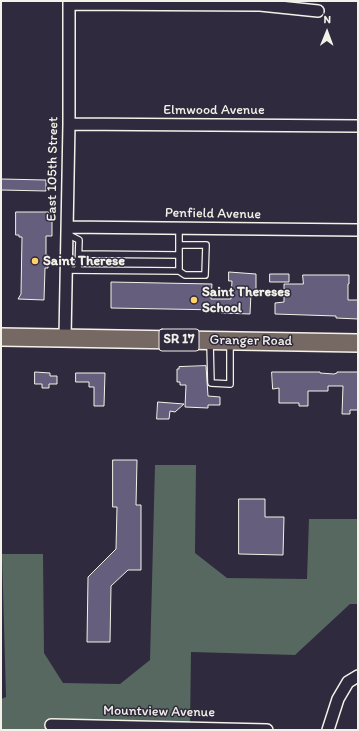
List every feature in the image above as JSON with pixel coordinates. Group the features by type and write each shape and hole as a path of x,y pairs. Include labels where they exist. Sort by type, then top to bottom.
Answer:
{"main road":[{"name":"Granger Road","path":"1,337 358,343"}],"street":[{"path":"69,2 260,5 318,11"},
{"name":"East 105th Street","path":"65,337 69,124 69,2"},
{"name":"Elmwood Avenue","path":"69,124 358,126"},
{"name":"Penfield Avenue","path":"67,230 179,228 358,230"},
{"path":"328,730 338,699 348,682 358,676"},
{"name":"Mountview Avenue","path":"51,724 267,730"}],"lane":[{"path":"179,228 179,271"},
{"path":"67,230 80,240 78,270"},
{"path":"66,270 179,271 185,275 205,275 206,245 179,245"},
{"path":"79,254 179,255"},
{"path":"210,340 211,383 230,384 230,341"}],"green space":[{"path":"155,465 196,465 195,553 227,578 307,579 309,519 358,519 358,604 350,604 295,655 191,652 190,728 221,730 1,730 1,699 6,697 2,554 43,554 44,653 63,683 120,684 150,660"}],"building":[{"path":"1,179 46,180 46,191 1,190"},
{"name":"Saint Therese","path":"16,212 49,212 49,219 52,219 52,236 46,236 48,268 45,268 44,300 18,299 21,294 22,237 16,235"},
{"path":"229,272 256,274 256,293 251,293 250,314 221,313 221,310 111,308 111,282 212,284 211,299 231,299 232,281 229,281"},
{"path":"270,274 289,274 289,282 270,282"},
{"path":"303,275 349,275 348,300 358,300 358,319 336,318 336,316 275,314 275,303 284,302 284,284 303,284"},
{"path":"206,366 208,396 220,397 220,405 208,405 208,408 185,407 186,385 180,385 180,382 177,382 177,369 179,369 179,367"},
{"path":"35,372 50,373 50,376 57,376 57,384 49,384 49,388 42,388 42,384 35,384"},
{"path":"272,372 320,372 334,374 337,372 358,372 358,410 350,410 350,414 342,414 343,386 328,386 328,391 308,391 308,406 299,406 299,403 279,403 279,388 273,389"},
{"path":"76,373 105,373 104,406 94,406 94,387 89,387 89,382 76,382"},
{"path":"158,402 184,404 175,412 170,411 169,419 157,419"},
{"path":"113,460 137,460 136,505 141,505 141,570 128,570 111,586 110,642 87,642 88,577 116,549 117,507 113,507"},
{"path":"239,499 265,499 265,517 284,517 283,555 239,554"}],"place":[{"name":"Saint Therese","path":"35,261"},
{"name":"Saint Thereses School","path":"194,300"}]}
